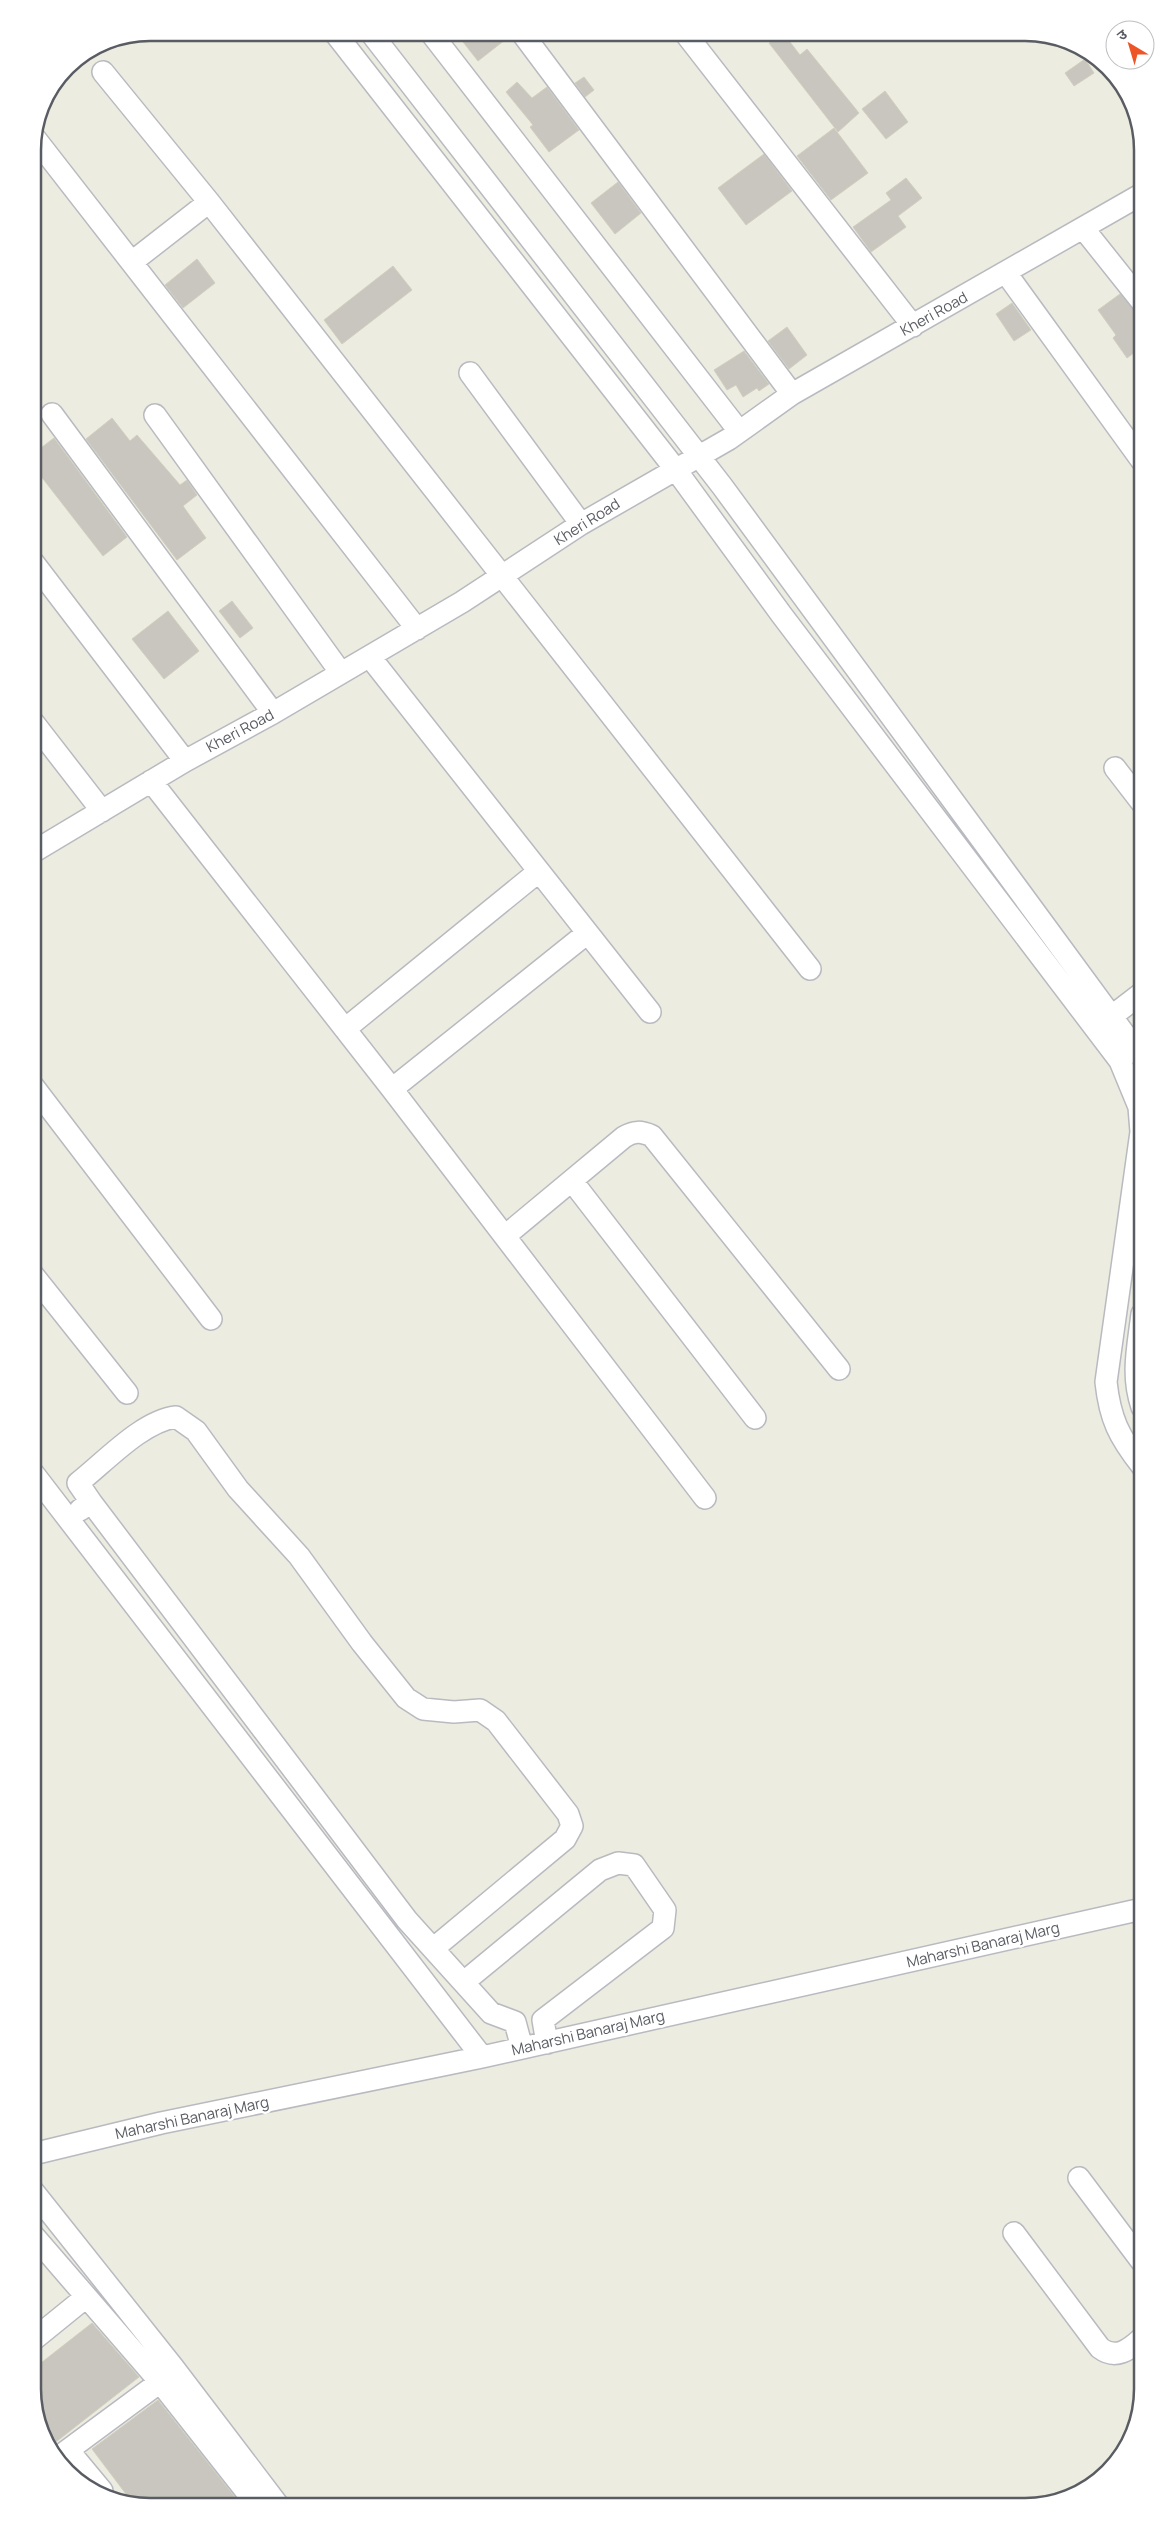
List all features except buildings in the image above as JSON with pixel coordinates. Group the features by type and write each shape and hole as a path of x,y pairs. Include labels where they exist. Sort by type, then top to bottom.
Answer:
{"street":[{"path":"342,41 676,470 781,614 1120,1061 1134,1092"},
{"path":"377,41 699,456 1134,1047"},
{"path":"437,41 739,431"},
{"path":"528,41 792,394"},
{"path":"691,41 913,326"},
{"path":"103,72 209,202 810,969"},
{"path":"41,146 417,628"},
{"name":"Kheri Road","path":"41,847 184,761 273,713 370,657 502,576 581,524 699,456 792,394 1134,199"},
{"path":"132,262 209,202"},
{"path":"1083,228 1134,292"},
{"path":"1006,273 1134,450"},
{"path":"470,372 581,524"},
{"path":"52,414 273,713"},
{"path":"155,415 341,673"},
{"path":"41,573 184,761"},
{"path":"370,657 586,934 650,1012"},
{"path":"41,732 102,811"},
{"path":"1115,768 1134,793"},
{"path":"151,781 345,1028 705,1498"},
{"path":"345,1028 538,872"},
{"path":"392,1090 586,934"},
{"path":"1112,1016 1134,999"},
{"path":"41,1096 211,1319"},
{"path":"504,1236 632,1132 643,1132 652,1136 838,1369"},
{"path":"572,1180 755,1418"},
{"path":"1134,1188 1106,1382 1114,1425 1134,1456"},
{"path":"41,1286 127,1393"},
{"path":"434,1948 565,1839 572,1826 568,1814 496,1721 480,1710 454,1712 423,1709 406,1698 362,1643 299,1556 238,1489 196,1431 176,1418 165,1419 148,1427 78,1483 407,1920 491,2013 515,2022 522,2048"},
{"path":"41,1484 482,2057"},
{"path":"68,1519 89,1499"},
{"path":"464,1982 600,1870 618,1863 634,1864 665,1910 663,1928 543,2020 547,2043"},
{"name":"Maharshi Banaraj Marg","path":"41,2152 161,2123 547,2043 1134,1911"},
{"path":"1080,2178 1134,2251"},
{"path":"41,2202 173,2367 273,2498"},
{"path":"1014,2233 1100,2348 1108,2354 1120,2354 1134,2345"},
{"path":"41,2245 160,2382 251,2498"},
{"path":"41,2333 86,2297"},
{"path":"90,2479 64,2453 160,2382"}]}
